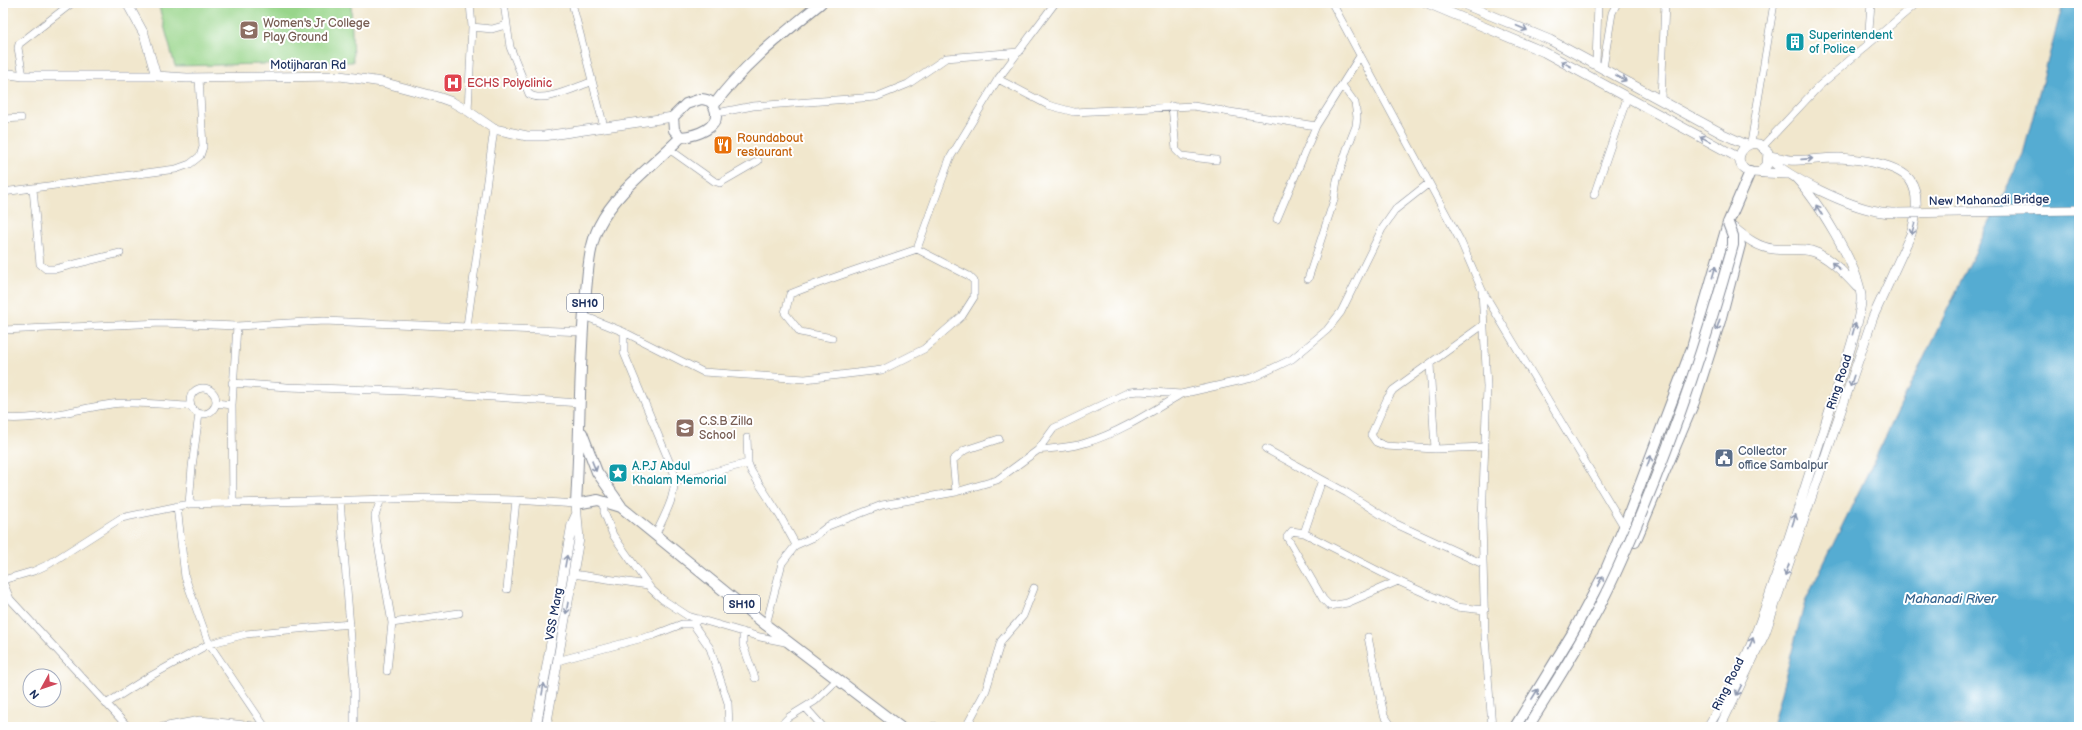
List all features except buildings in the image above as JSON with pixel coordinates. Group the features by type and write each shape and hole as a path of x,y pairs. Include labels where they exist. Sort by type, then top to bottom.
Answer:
{"main road":[{"path":"126,3 144,34 156,76"},
{"name":"SH10","path":"821,3 742,70 728,86 715,109 716,119 710,127 691,136 681,137 621,195 599,226 594,240 588,272 584,316 576,504 598,500 621,507 766,625 900,727"},
{"path":"1427,3 1544,52 1739,158"},
{"path":"1462,3 1550,40 1723,134 1749,144 1762,146 1769,157 1793,176"},
{"name":"Motijharan Rd","path":"3,74 23,76 156,76 199,78 340,76 389,84 452,102 494,129 527,136 544,136 672,117"},
{"path":"681,137 674,130 672,117 686,104 701,99 710,100 715,109"},
{"path":"1749,144 1741,151 1739,158 1742,167 1755,172 1793,176"},
{"path":"1517,724 1572,634 1604,574 1624,527 1692,348 1728,223 1755,172 1767,165 1769,157"},
{"name":"Ring Road","path":"1720,727 1765,633 1872,317 1912,234 1916,205 1911,181 1905,175 1895,170 1861,160 1839,158 1789,160 1769,157"},
{"name":"Ring Road","path":"1708,727 1740,669 1766,606 1841,375 1860,310 1861,295 1855,275 1845,254 1820,210 1804,187 1793,176"},
{"name":"New Mahanadi Bridge","path":"1793,176 1863,208 1898,213 2079,210"},
{"path":"1728,223 1748,240 1759,245 1774,250 1796,250 1816,253 1840,269 1861,295"},
{"path":"1530,727 1587,640 1635,542 1694,402 1720,322 1740,245 1738,236 1728,223"},
{"path":"1530,727 1593,618 1621,562 1653,487 1683,408 1718,299 1732,245 1733,236 1728,223"},
{"path":"580,429 597,472 621,507"},
{"name":"VSS Marg","path":"546,727 579,539 576,504"},
{"path":"536,727 572,524 576,515"}],"street":[{"path":"23,76 18,48 19,44 72,3"},
{"path":"468,111 472,28 470,3"},
{"path":"504,3 510,47 520,75 529,94 534,98 543,98 591,82"},
{"path":"572,3 591,82 604,127"},
{"path":"917,249 950,158 998,79 1055,3"},
{"path":"1332,3 1462,242 1482,290 1624,527 1635,542"},
{"path":"1598,3 1600,66"},
{"path":"1600,66 1612,13 1617,3"},
{"path":"1661,100 1665,3"},
{"path":"1749,144 1774,3"},
{"path":"1868,44 1871,3"},
{"path":"1762,146 1819,86 1917,3"},
{"path":"472,28 492,29 506,25"},
{"path":"715,109 876,97 908,84 946,58 1019,52"},
{"path":"1277,219 1316,126 1360,56"},
{"path":"3,192 176,169 190,164 200,156 203,147 199,78"},
{"path":"998,79 1048,105 1074,112 1193,106 1316,126"},
{"path":"1308,279 1334,200 1337,180 1356,126 1357,117 1355,103 1342,84"},
{"path":"1594,195 1627,98"},
{"path":"1172,106 1176,150 1182,156 1216,160"},
{"path":"3,119 21,118"},
{"path":"467,326 494,129"},
{"path":"669,149 714,181 720,183 758,161"},
{"path":"766,625 782,563 796,545 814,537 828,526 882,505 956,492 997,480 1038,450 1054,428 1129,392 1139,391 1181,394 1252,378 1292,359 1327,330 1341,312 1382,229 1396,209 1429,183"},
{"path":"33,189 40,264 46,269 55,269 120,253"},
{"path":"584,316 624,332 703,372 805,379 882,370 924,349 962,316 974,297 974,281 969,276 917,249 832,277 790,294 785,313 800,332 832,338"},
{"path":"1482,290 1487,387 1482,521 1485,638 1492,727"},
{"path":"3,330 162,323 237,326 324,321 583,332"},
{"path":"1483,325 1393,390 1387,399 1371,435 1376,442 1386,446 1435,449 1485,447"},
{"path":"233,503 232,383 237,326"},
{"path":"624,332 624,353 674,473 675,482 671,500 656,534"},
{"path":"1430,364 1435,449"},
{"path":"232,383 287,387 404,391 580,403"},
{"path":"191,406 190,399 193,393 198,389 211,391 215,396 216,403 210,412 200,414"},
{"path":"1038,450 1084,443 1103,436 1152,412 1181,394"},
{"path":"216,403 232,405"},
{"path":"3,418 18,419 114,404 191,406 200,414"},
{"path":"189,504 192,467 200,414"},
{"path":"747,438 748,463 751,471 777,511 796,545"},
{"path":"956,492 953,460 965,450 999,440"},
{"path":"1266,449 1394,522 1483,564"},
{"path":"675,482 748,463"},
{"path":"1304,533 1322,480"},
{"path":"128,727 10,599 3,581 34,571 49,564 121,518 189,504 382,498 516,500 576,504"},
{"path":"382,498 375,516 377,538 392,623 387,671"},
{"path":"340,500 354,678 354,727"},
{"path":"507,589 516,500"},
{"path":"604,502 604,512 613,535 622,545 648,585 675,608 696,622 710,648 728,703 730,727"},
{"path":"177,506 185,578 209,644 265,727"},
{"path":"1398,581 1347,603 1330,606 1323,599 1287,537 1292,531 1304,533 1398,581 1456,607 1485,610"},
{"path":"573,574 648,585"},
{"path":"966,727 986,690 1001,641 1023,616 1034,588"},
{"path":"392,623 459,613"},
{"path":"558,661 654,635 682,624 696,622 791,644"},
{"path":"106,704 147,678 209,644 246,634 350,624"},
{"path":"742,632 743,645 755,678"},
{"path":"1368,637 1384,715 1392,727"},
{"path":"778,727 789,717 806,708 838,679"},
{"path":"806,708 823,727"},
{"path":"162,727 200,720 265,727"},
{"path":"1517,724 1530,727"}],"green space":[{"path":"158,3 351,3 353,62 175,66"}],"water":[{"name":"Mahanadi River","path":"2063,3 2079,3 2079,727 1772,727 1805,602 2023,154"}],"place":[{"name":"Women's Jr College Play Ground","path":"249,30"},
{"name":"Superintendent of Police","path":"1795,42"},
{"name":"ECHS Polyclinic","path":"453,83"},
{"name":"Roundabout restaurant","path":"723,145"},
{"name":"C.S.B Zilla School","path":"685,428"},
{"name":"Collector office Sambalpur","path":"1724,458"},
{"name":"A.P.J Abdul Khalam Memorial","path":"618,473"}]}
